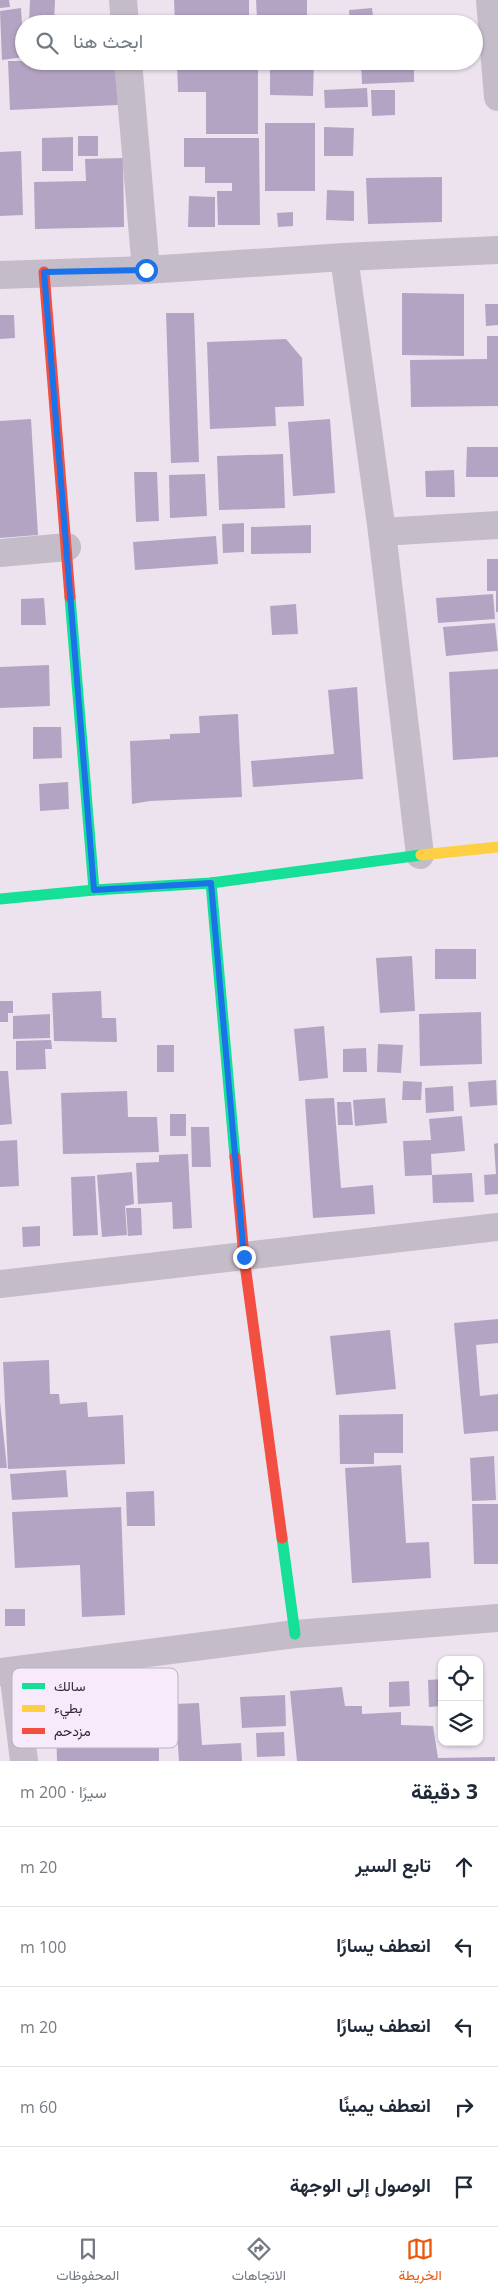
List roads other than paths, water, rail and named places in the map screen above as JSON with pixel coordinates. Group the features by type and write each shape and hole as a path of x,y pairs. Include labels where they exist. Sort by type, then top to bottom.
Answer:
{"street":[{"path":"122,0 123,15"},
{"path":"490,0 498,97"},
{"path":"129,70 146,270"},
{"path":"0,275 146,270 344,257 498,250"},
{"path":"344,257 382,532 420,854"},
{"path":"44,272 94,890"},
{"path":"382,532 498,525"},
{"path":"0,553 67,547"},
{"path":"0,900 94,890 211,883 420,854 498,847"},
{"path":"211,883 244,1257 295,1634"},
{"path":"0,1284 498,1227"},
{"path":"36,1668 295,1634 498,1618"},
{"path":"6,1672 12,1702"},
{"path":"21,1748 24,1761"}]}
